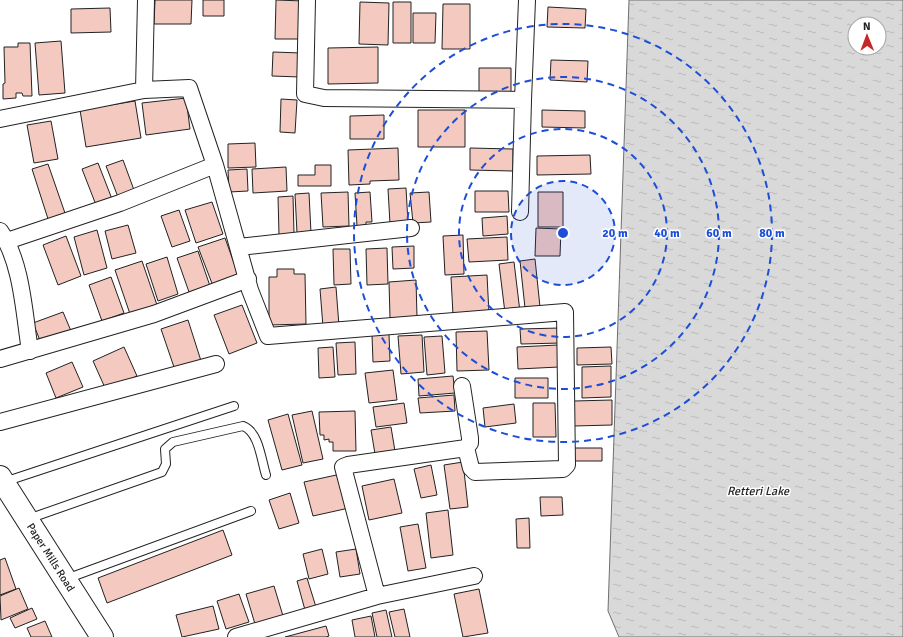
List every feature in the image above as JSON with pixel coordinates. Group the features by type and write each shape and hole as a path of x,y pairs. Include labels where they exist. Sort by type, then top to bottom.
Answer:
{"main road":[{"name":"Paper Mills Road","path":"2,480 102,637"}],"street":[{"path":"144,90 146,0"},
{"path":"307,0 305,94 324,98 523,100"},
{"path":"520,212 527,0"},
{"path":"0,119 144,90 189,88 215,165 248,279 268,336 565,312 567,465 563,469 475,472 471,468 466,448"},
{"path":"30,351 18,274 4,236 120,203 215,165"},
{"path":"239,247 411,228"},
{"path":"0,359 154,314 248,279"},
{"path":"0,422 216,364"},
{"path":"377,596 343,467 348,464 466,448 470,443 470,438 462,386"},
{"path":"236,637 377,596 474,576"}],"lane":[{"path":"2,480 234,406"},
{"path":"27,519 162,472 166,464 165,449 173,442 243,426 250,429 254,436 266,475"},
{"path":"66,580 251,511"}],"water":[{"name":"Retteri Lake","path":"629,0 903,0 903,637 619,637 608,611"}],"building":[{"path":"155,0 192,0 191,24 154,24"},
{"path":"203,0 224,0 224,16 203,16"},
{"path":"276,0 304,1 304,39 275,39"},
{"path":"360,2 389,3 388,45 359,44"},
{"path":"393,2 411,2 411,43 393,43"},
{"path":"443,4 470,4 470,49 442,49"},
{"path":"548,7 586,9 585,28 547,27"},
{"path":"110,8 111,32 71,33 71,9"},
{"path":"413,13 436,13 435,43 413,43"},
{"path":"61,41 65,93 39,95 35,43"},
{"path":"18,43 30,43 32,96 23,96 22,93 16,93 16,98 3,99 3,84 5,83 4,47 18,47"},
{"path":"378,47 378,83 328,84 328,48"},
{"path":"273,52 301,53 300,77 272,76"},
{"path":"551,60 588,61 587,82 550,80"},
{"path":"479,68 511,68 511,94 479,94"},
{"path":"186,98 190,129 146,135 142,103"},
{"path":"281,99 297,100 295,133 280,132"},
{"path":"135,101 141,138 86,147 80,110"},
{"path":"418,110 465,110 465,147 418,147"},
{"path":"542,110 585,111 585,128 542,127"},
{"path":"384,115 384,139 350,139 350,116"},
{"path":"51,121 58,159 34,163 27,125"},
{"path":"255,143 256,167 228,168 228,144"},
{"path":"398,148 399,180 370,181 370,184 349,185 348,150"},
{"path":"470,148 513,149 513,171 470,170"},
{"path":"590,155 591,174 537,175 537,156"},
{"path":"123,160 134,190 118,197 106,166"},
{"path":"98,163 112,199 96,205 82,169"},
{"path":"48,164 66,216 49,222 32,169"},
{"path":"315,165 331,165 331,186 298,186 298,175 315,175"},
{"path":"286,167 287,191 253,193 252,169"},
{"path":"247,169 248,191 229,192 228,170"},
{"path":"406,188 408,223 390,224 388,189"},
{"path":"475,191 508,191 509,212 475,212"},
{"path":"348,192 349,226 323,227 321,193"},
{"path":"370,192 372,222 366,222 366,225 357,226 355,193"},
{"path":"429,192 431,222 413,223 410,193"},
{"path":"538,192 563,192 563,227 538,227"},
{"path":"309,193 311,233 297,233 295,194"},
{"path":"293,196 294,234 279,235 278,197"},
{"path":"212,202 223,234 196,243 185,210"},
{"path":"179,210 190,241 172,247 161,216"},
{"path":"507,216 508,234 483,236 482,218"},
{"path":"128,225 136,253 112,259 105,231"},
{"path":"536,228 561,229 560,256 535,256"},
{"path":"97,230 107,268 84,275 74,237"},
{"path":"463,235 464,274 445,275 443,236"},
{"path":"66,236 81,276 58,285 43,245"},
{"path":"507,237 508,260 469,262 467,239"},
{"path":"225,238 239,277 213,286 198,247"},
{"path":"414,246 414,268 393,269 392,247"},
{"path":"387,248 388,284 367,285 366,249"},
{"path":"333,249 350,249 351,284 334,285"},
{"path":"198,251 210,286 189,292 177,258"},
{"path":"167,257 178,294 158,301 146,264"},
{"path":"535,259 540,307 525,308 520,261"},
{"path":"142,261 157,305 130,314 115,270"},
{"path":"514,262 520,312 505,313 499,264"},
{"path":"277,269 294,269 294,274 305,274 306,324 269,325 269,277 277,277"},
{"path":"487,275 489,314 453,315 451,277"},
{"path":"111,277 124,313 102,321 89,285"},
{"path":"416,280 417,317 390,318 389,282"},
{"path":"336,287 339,326 323,327 320,289"},
{"path":"242,305 257,343 229,354 214,315"},
{"path":"63,312 71,331 41,343 33,323"},
{"path":"188,320 202,364 176,373 161,329"},
{"path":"560,328 561,343 521,344 520,329"},
{"path":"487,331 489,370 457,371 456,332"},
{"path":"389,334 390,361 373,362 372,335"},
{"path":"422,335 424,372 401,374 398,336"},
{"path":"442,336 445,373 427,375 424,337"},
{"path":"355,342 356,374 338,375 336,343"},
{"path":"558,345 559,367 518,369 517,347"},
{"path":"124,347 137,376 106,390 93,361"},
{"path":"333,347 335,377 319,378 318,348"},
{"path":"611,347 612,364 577,365 577,348"},
{"path":"72,362 83,387 56,398 46,373"},
{"path":"611,366 611,397 582,398 582,367"},
{"path":"393,370 397,400 369,403 365,373"},
{"path":"453,376 455,393 419,396 418,379"},
{"path":"515,378 548,378 548,398 515,398"},
{"path":"454,395 455,411 420,413 418,398"},
{"path":"612,400 612,425 574,426 574,401"},
{"path":"404,403 407,423 376,427 373,407"},
{"path":"533,403 555,403 556,437 533,437"},
{"path":"514,404 516,423 485,427 483,408"},
{"path":"312,411 323,459 303,463 292,415"},
{"path":"355,411 356,451 333,451 333,442 329,442 329,439 324,440 324,435 320,435 319,412"},
{"path":"288,414 302,465 282,470 268,420"},
{"path":"391,427 395,451 375,454 371,430"},
{"path":"574,448 602,448 602,461 574,461"},
{"path":"463,462 468,507 450,509 444,465"},
{"path":"431,465 437,495 421,498 414,469"},
{"path":"341,474 349,508 313,516 304,482"},
{"path":"394,479 402,513 369,520 362,486"},
{"path":"290,493 299,523 279,529 269,500"},
{"path":"540,497 562,497 563,515 541,516"},
{"path":"448,510 453,555 431,558 426,513"},
{"path":"529,518 530,548 517,548 516,519"},
{"path":"418,524 426,568 408,571 400,527"},
{"path":"223,530 232,555 107,603 98,578"},
{"path":"322,549 328,574 309,579 303,554"},
{"path":"356,549 360,574 340,577 336,552"},
{"path":"5,558 16,589 0,595 0,560"},
{"path":"307,578 316,607 305,610 297,581"},
{"path":"274,586 283,616 255,624 246,594"},
{"path":"19,588 28,609 1,620 0,596"},
{"path":"479,589 488,633 463,637 454,594"},
{"path":"239,594 249,622 226,629 217,601"},
{"path":"213,606 219,629 182,637 176,615"},
{"path":"32,608 37,619 15,628 10,618"},
{"path":"404,609 410,637 395,637 389,612"},
{"path":"386,610 392,637 377,637 372,613"},
{"path":"371,616 375,637 355,637 352,620"},
{"path":"45,621 52,637 31,637 27,628"},
{"path":"326,626 329,636 326,637 285,637"}]}
